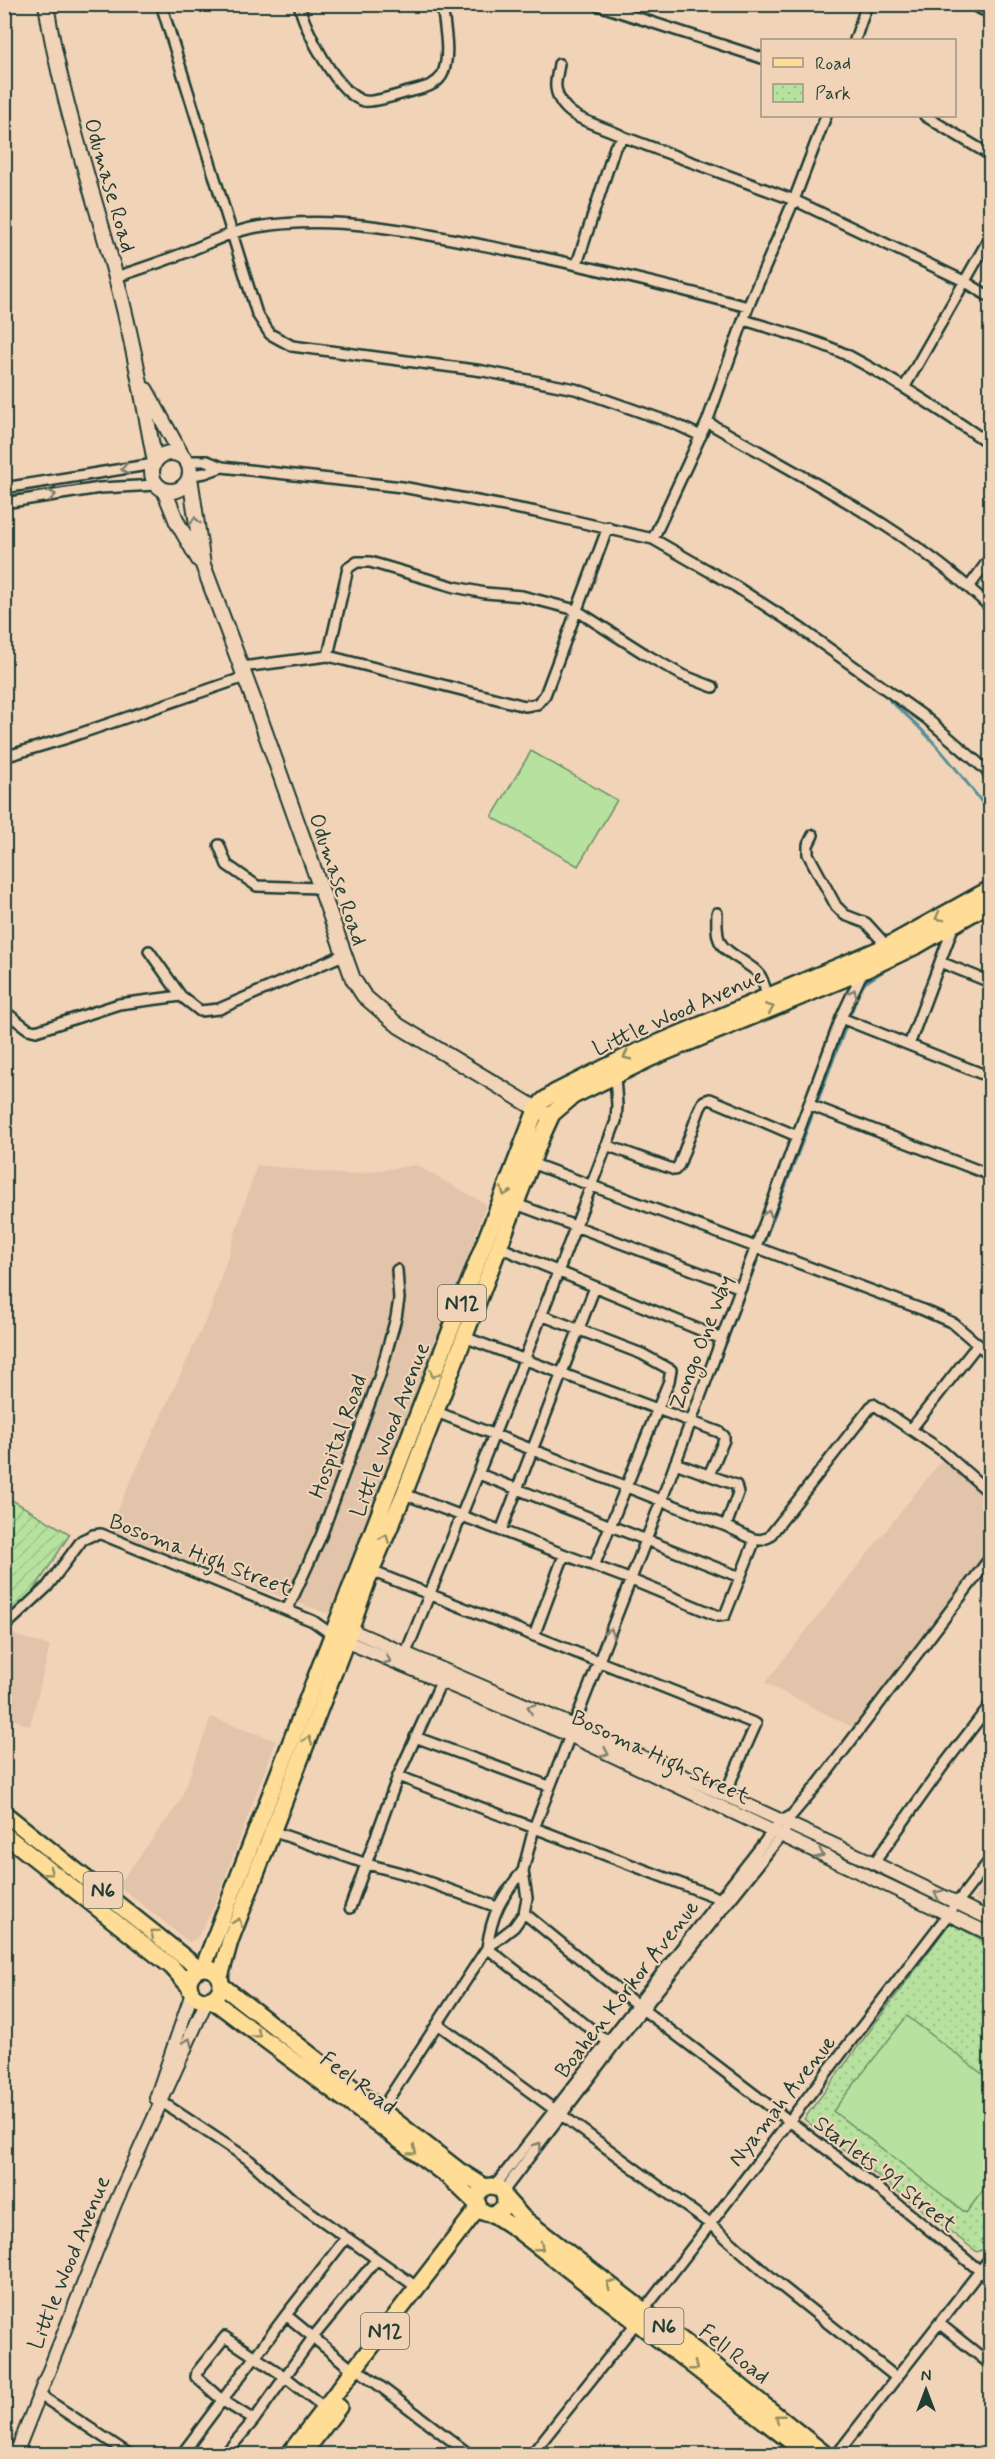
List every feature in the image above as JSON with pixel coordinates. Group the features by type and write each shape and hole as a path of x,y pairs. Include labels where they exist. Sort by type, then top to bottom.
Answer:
{"main road":[{"name":"Odumase Road","path":"49,5 60,81 116,277 140,377 154,463"},
{"name":"Odumase Road","path":"140,377 185,458"},
{"path":"167,453 185,458 190,476 183,487 170,491 161,487 152,475 154,463 167,453"},
{"name":"Odumase Road","path":"190,476 203,565"},
{"name":"Odumase Road","path":"161,487 177,522 203,565 353,979 364,996 380,1011 426,1044 543,1114"},
{"name":"Little Wood Avenue","path":"414,1444 434,1411 516,1204 531,1163 543,1114 543,1101 554,1093 630,1055 887,946 990,889"},
{"name":"Little Wood Avenue","path":"201,1969 266,1828 543,1114 559,1107 573,1096 733,1023 863,971 918,945 990,903"},
{"name":"Little Wood Avenue","path":"342,1633 404,1494 404,1472"},
{"name":"N6","path":"4,1813 201,1969 213,1970 220,1981"},
{"name":"Little Wood Avenue","path":"220,1981 230,1941 266,1828"},
{"name":"N6","path":"4,1834 172,1967 198,1998 209,1999"},
{"path":"191,1989 193,1974 201,1969"},
{"path":"209,1999 218,1994 220,1981"},
{"name":"Feel Road","path":"220,1981 458,2170 496,2191"},
{"name":"Feel Road","path":"209,1999 451,2179 484,2210"},
{"path":"496,2191 500,2210 484,2210 479,2193 496,2191"},
{"name":"Fell Road","path":"496,2191 523,2218 807,2454"},
{"name":"N12","path":"299,2453 325,2408 359,2372 418,2288 484,2210"},
{"name":"N12","path":"299,2453 484,2210"},
{"name":"Fell Road","path":"484,2210 516,2229 640,2316 825,2454"}],"street":[{"path":"161,4 256,314 270,334 292,346 483,371 575,389 675,424 701,436"},
{"path":"299,4 318,50 341,86 349,94 365,102 420,89 435,83 443,75 446,60 442,4"},
{"path":"595,4 761,58"},
{"path":"855,39 867,4"},
{"path":"970,4 990,13"},
{"path":"559,64 556,88 561,101 572,114 593,124 610,128 624,137 794,200 964,281 990,297"},
{"path":"653,539 707,422 748,307 794,200 826,117"},
{"path":"927,117 990,155"},
{"path":"578,264 615,147 624,137"},
{"path":"116,277 231,234 256,227 296,223 354,223 441,236 578,264 638,277 748,307"},
{"path":"904,388 990,237"},
{"path":"744,320 806,339 848,356 939,409 990,444"},
{"path":"707,422 821,486 886,527 969,587 990,607"},
{"path":"185,458 207,461 222,467 379,483 608,527 653,539 735,586 800,628 926,718 989,769"},
{"path":"4,488 154,463"},
{"path":"190,476 222,467"},
{"path":"4,503 100,488 161,487"},
{"path":"4,757 75,735 243,672 328,656 525,706 537,704 545,695 608,527"},
{"path":"969,587 990,558"},
{"path":"328,656 344,580 351,565 357,562 384,564 455,587 485,593 522,596 576,610 673,670 713,687"},
{"path":"813,835 808,845 808,854 836,906 845,915 866,924 887,946"},
{"path":"219,845 227,865 257,886 319,888"},
{"path":"717,913 716,934 719,945 757,971 762,977 767,996"},
{"path":"909,1045 955,923"},
{"path":"150,951 181,996 200,1011 219,1009 343,955"},
{"path":"940,962 990,982"},
{"name":"Zongo One Way","path":"523,1871 534,1828 549,1786 662,1499 841,1018 863,971"},
{"path":"4,1011 28,1029 36,1031 119,1004 181,996"},
{"path":"841,1018 990,1077"},
{"path":"405,1655 525,1358 589,1186 616,1121 615,1076"},
{"path":"606,1145 675,1170 679,1165 700,1108 704,1101 710,1099 797,1136"},
{"path":"810,1105 990,1175"},
{"path":"531,1163 945,1319 990,1355"},
{"path":"516,1204 741,1288"},
{"path":"499,1247 722,1339"},
{"name":"Hospital Road","path":"287,1610 321,1536 380,1375 396,1318 399,1299 397,1269"},
{"path":"501,1531 595,1287"},
{"path":"541,1315 642,1354 671,1370 594,1566"},
{"path":"464,1337 525,1358 724,1436 710,1475"},
{"path":"912,1428 978,1344"},
{"path":"434,1411 662,1499 753,1539 761,1540 769,1537 873,1404 912,1428 989,1487"},
{"path":"675,1463 736,1485 739,1489 726,1526"},
{"path":"479,1474 740,1578"},
{"path":"404,1494 629,1579 718,1616 725,1615 753,1545 753,1539"},
{"name":"Bosoma High Street","path":"4,1627 46,1587 82,1540 101,1534 342,1633 405,1655 571,1730 788,1821 990,1919"},
{"path":"534,1636 564,1555"},
{"name":"Boahen Korkor Avenue","path":"496,2191 873,1713 990,1558"},
{"path":"371,1571 756,1724 724,1796"},
{"name":"Bosoma High Street","path":"342,1633 441,1682 571,1730 778,1834 990,1934"},
{"path":"350,1908 398,1776 441,1682"},
{"path":"874,1863 990,1705"},
{"path":"415,1737 549,1786"},
{"path":"398,1776 721,1899"},
{"path":"266,1828 367,1864 410,1875 497,1907"},
{"name":"Boahen Korkor Avenue","path":"558,2112 608,2042 640,2007 721,1899 778,1834"},
{"name":"Nyamah Avenue","path":"532,2454 990,1860"},
{"path":"381,2110 487,1948 497,1907 523,1871"},
{"path":"487,1948 514,1927 524,1913 527,1898 523,1871"},
{"name":"Starlets '91 Street","path":"524,1913 640,2007 889,2197 990,2279"},
{"path":"487,1948 608,2042"},
{"name":"Little Wood Avenue","path":"16,2452 137,2153 191,1989"},
{"name":"Little Wood Avenue","path":"137,2153 209,1999"},
{"path":"438,2024 710,2224 780,2285 897,2378"},
{"path":"162,2102 248,2159 292,2200 418,2288"},
{"path":"182,2454 346,2238"},
{"path":"837,2454 990,2258"},
{"path":"225,2454 254,2420 314,2336 377,2259"},
{"path":"286,2315 469,2454"},
{"path":"940,2324 990,2364"},
{"path":"254,2420 223,2401 196,2377 222,2338 229,2338 325,2408"},
{"path":"40,2395 129,2454"},
{"path":"4,2445 16,2452"}],"shaded area":[{"path":"257,1165 348,1175 416,1165 486,1204 425,1380 329,1614 215,1573 108,1530 211,1309"},
{"path":"949,1451 990,1492 990,1556 856,1729 765,1683"},
{"path":"4,1632 50,1646 30,1726 5,1716"},
{"path":"211,1717 276,1741 214,1907 197,1938 189,1942 118,1885 180,1802"},
{"path":"990,1876 990,1907 973,1899"}],"green space":[{"path":"531,751 617,800 578,866 492,817"},
{"path":"5,1496 70,1534 25,1604 5,1626"},
{"path":"950,1923 990,1944 990,2239 982,2250 977,2252 804,2119"},
{"path":"907,2016 990,2080 990,2181 966,2213 833,2111"}],"waterway":[{"path":"917,263 990,303"},
{"path":"890,701 931,740 990,813"},
{"path":"981,917 990,912"},
{"path":"691,1435 859,992 865,983 896,963"}]}
